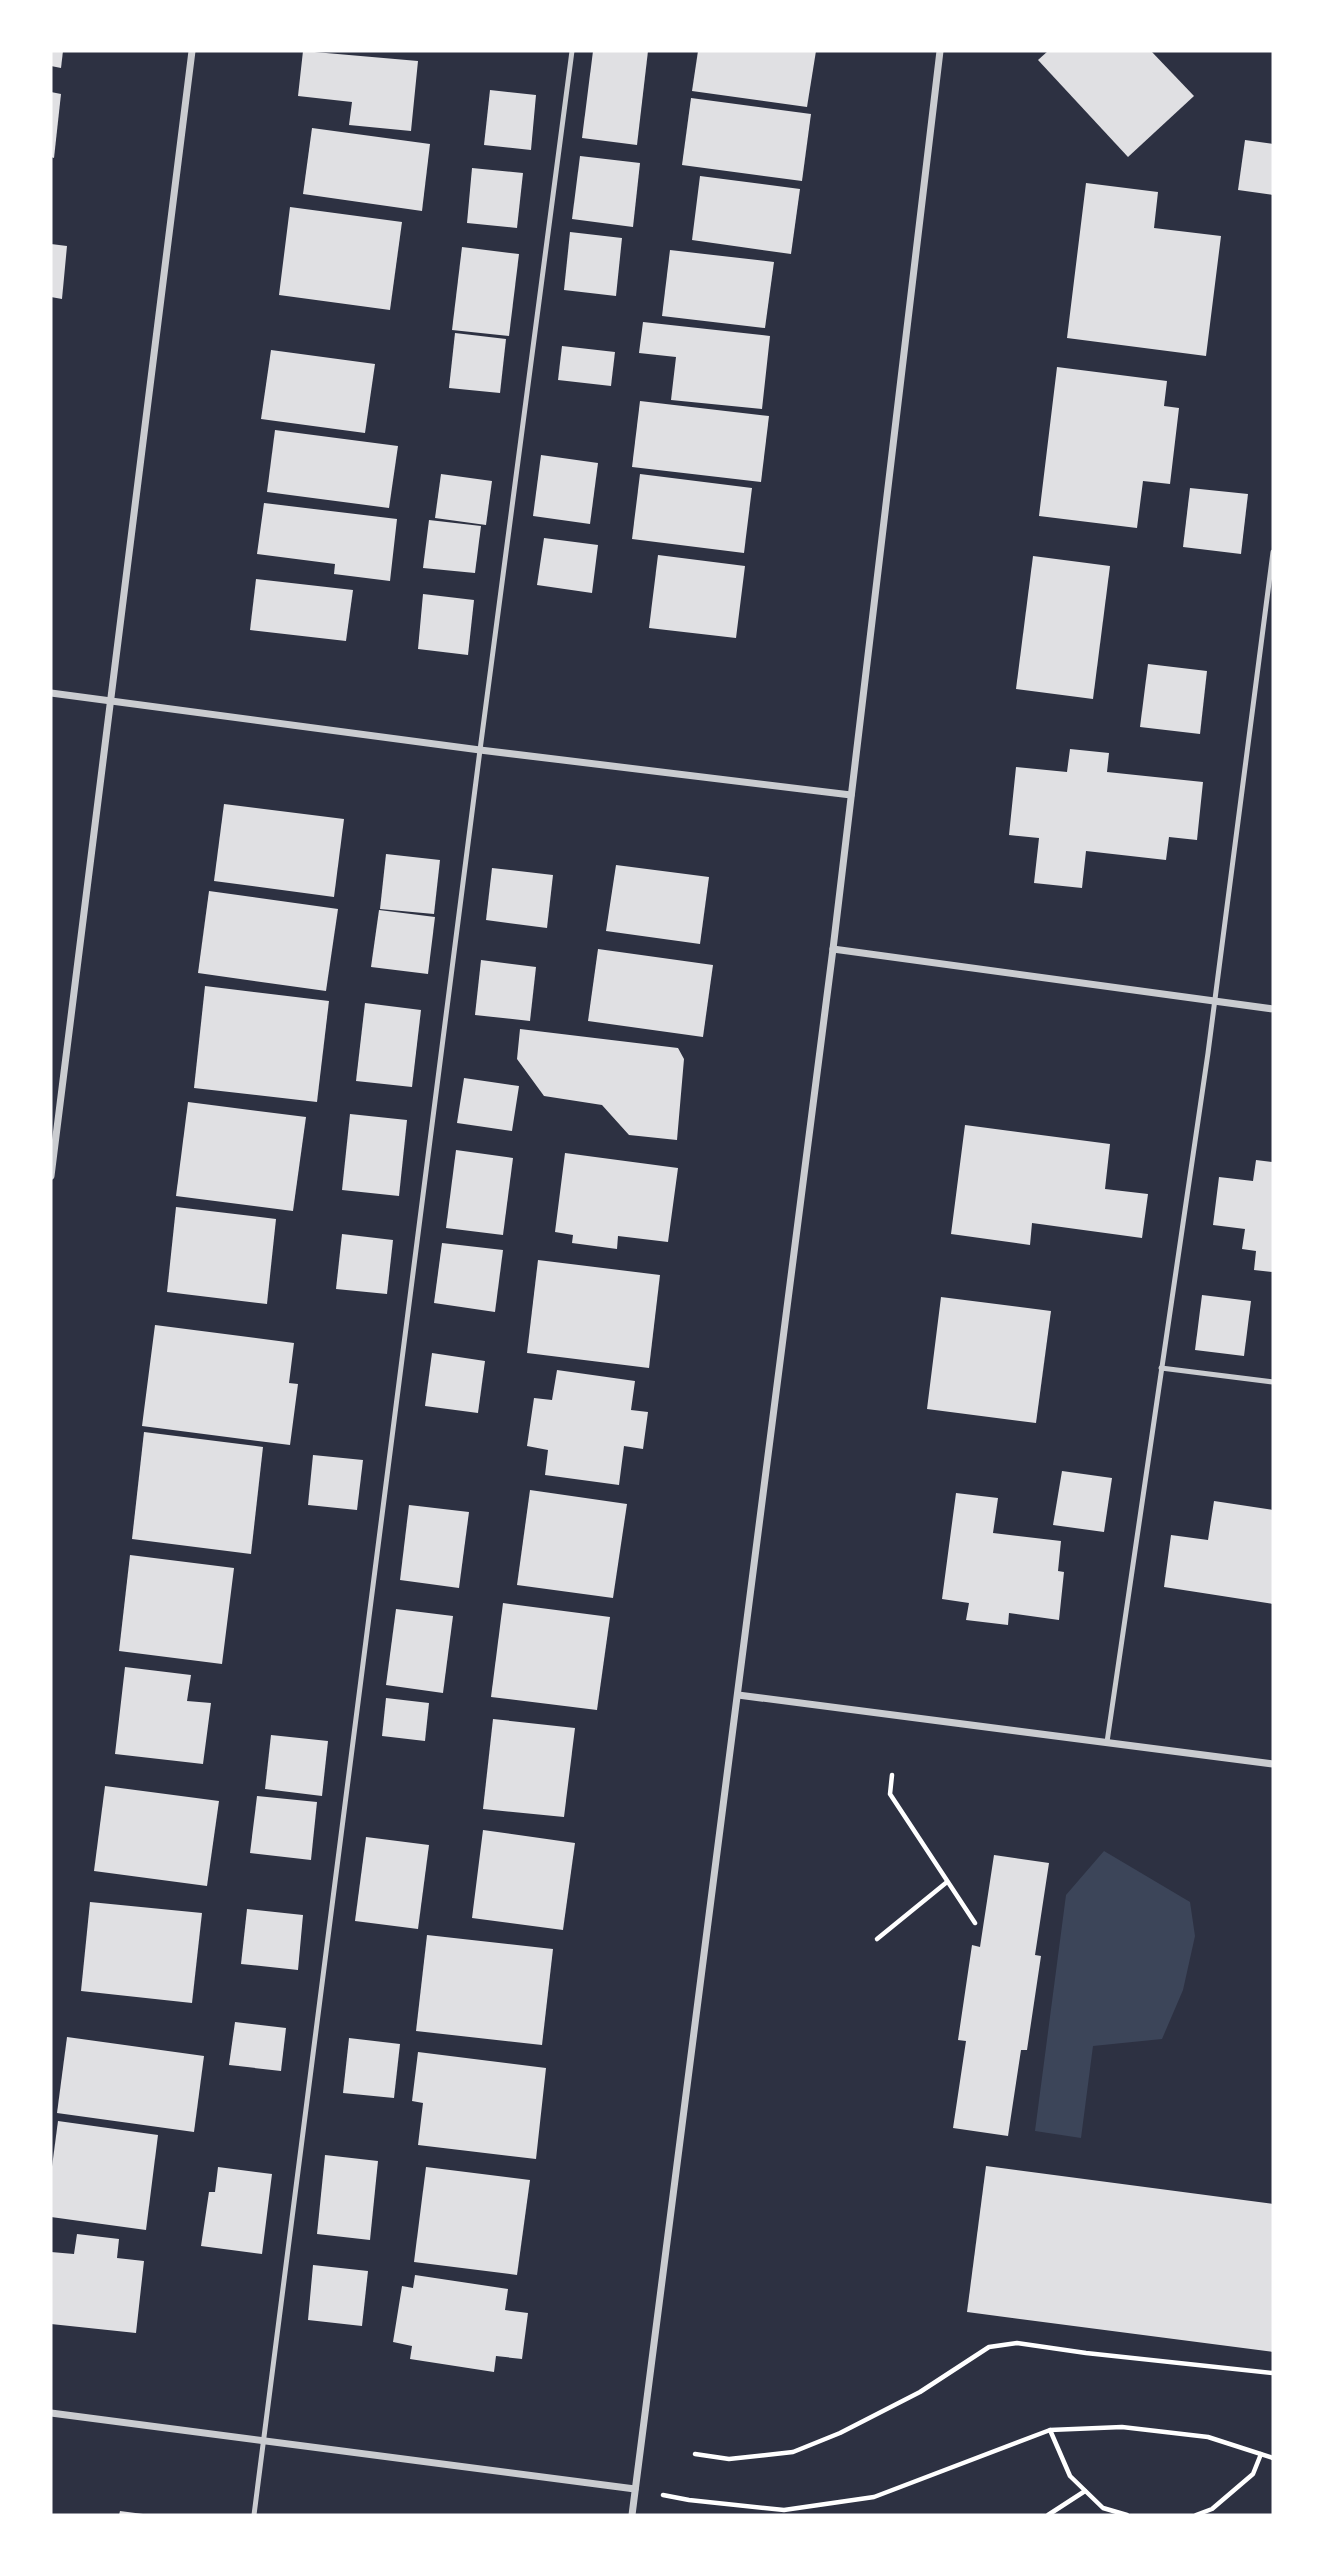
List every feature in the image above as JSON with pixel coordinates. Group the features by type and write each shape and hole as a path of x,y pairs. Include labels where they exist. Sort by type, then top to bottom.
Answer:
{"street":[{"path":"51,1176 192,51"},
{"path":"632,2515 833,949 940,51"},
{"path":"51,693 480,750 852,795"},
{"path":"833,949 1273,1009"},
{"path":"738,1695 1273,1764"},
{"path":"51,2413 635,2489"}],"lane":[{"path":"254,2515 572,51"},
{"path":"1107,1742 1215,1002 1271,591 1273,552"},
{"path":"1161,1368 1273,1382"}],"path":[{"path":"892,1775 890,1794 975,1923"},
{"path":"877,1939 947,1882"},
{"path":"695,2454 729,2459 793,2452 841,2433 920,2392 989,2347 1017,2343 1273,2373"},
{"path":"635,2489 689,2500 784,2510 874,2497 1050,2430 1122,2427 1208,2437 1273,2458"},
{"path":"1050,2430 1070,2476 1103,2508 1127,2515"},
{"path":"1196,2515 1212,2509 1252,2474 1261,2454"},
{"path":"1048,2515 1086,2491"}],"shaded area":[{"path":"1104,1851 1190,1902 1195,1936 1183,1990 1162,2039 1093,2046 1081,2138 1035,2131 1066,1895"}],"building":[{"path":"51,51 63,51 61,68 51,66"},
{"path":"303,51 418,61 411,131 349,125 352,102 298,96"},
{"path":"593,51 648,51 637,145 582,138"},
{"path":"698,51 816,51 807,107 692,91"},
{"path":"1048,51 1151,51 1194,96 1128,157 1038,60"},
{"path":"490,90 536,95 531,150 484,145"},
{"path":"51,92 61,94 54,158 51,157"},
{"path":"691,98 811,114 802,181 682,165"},
{"path":"312,128 430,144 422,211 303,194"},
{"path":"1245,140 1273,144 1273,195 1238,190"},
{"path":"580,156 640,163 633,227 572,219"},
{"path":"472,168 523,173 517,228 467,223"},
{"path":"700,176 800,189 791,254 692,240"},
{"path":"1086,183 1158,192 1154,228 1221,236 1206,356 1067,338"},
{"path":"290,207 402,222 390,310 279,295"},
{"path":"570,232 622,238 616,296 564,290"},
{"path":"51,244 67,246 62,299 51,297"},
{"path":"462,247 519,254 509,336 452,330"},
{"path":"670,250 774,262 765,328 662,316"},
{"path":"643,322 770,336 762,409 671,400 676,357 639,353"},
{"path":"455,333 506,339 500,393 449,388"},
{"path":"562,346 615,352 611,386 558,380"},
{"path":"271,350 375,364 365,433 261,419"},
{"path":"1057,367 1167,381 1164,406 1179,408 1170,484 1143,481 1137,528 1039,516"},
{"path":"640,401 769,416 761,482 632,467"},
{"path":"275,430 398,446 389,508 267,492"},
{"path":"541,455 598,463 590,524 533,516"},
{"path":"441,474 492,481 486,525 435,518"},
{"path":"640,474 752,488 744,553 632,539"},
{"path":"1190,488 1248,494 1241,554 1183,547"},
{"path":"264,503 397,519 390,581 334,574 335,564 257,554"},
{"path":"429,520 481,526 475,573 423,568"},
{"path":"544,538 598,545 592,593 537,585"},
{"path":"658,555 745,566 736,638 649,628"},
{"path":"1033,556 1110,566 1093,699 1016,689"},
{"path":"256,579 353,590 346,641 250,630"},
{"path":"423,594 474,600 468,655 418,649"},
{"path":"1148,664 1207,671 1200,734 1140,727"},
{"path":"1070,749 1109,753 1107,772 1203,782 1197,840 1169,837 1166,860 1086,851 1082,888 1034,883 1039,838 1009,835 1016,767 1067,772"},
{"path":"224,804 344,819 334,897 214,881"},
{"path":"386,854 440,860 434,914 380,909"},
{"path":"616,865 709,877 700,944 606,931"},
{"path":"492,868 553,875 547,928 486,920"},
{"path":"209,891 338,909 326,991 198,973"},
{"path":"379,910 435,917 428,974 371,967"},
{"path":"598,949 713,965 703,1037 588,1021"},
{"path":"481,960 536,967 530,1021 475,1015"},
{"path":"205,986 329,1001 317,1102 194,1088"},
{"path":"365,1003 421,1010 412,1087 356,1081"},
{"path":"520,1029 678,1048 684,1059 677,1140 629,1135 602,1105 544,1096 517,1059"},
{"path":"464,1078 519,1086 512,1131 457,1123"},
{"path":"188,1102 306,1117 293,1211 176,1196"},
{"path":"350,1114 407,1120 399,1196 342,1190"},
{"path":"965,1125 1110,1144 1105,1189 1148,1194 1142,1238 1032,1223 1030,1245 951,1234"},
{"path":"456,1150 513,1158 503,1235 446,1228"},
{"path":"565,1153 678,1168 668,1242 618,1236 617,1249 572,1243 573,1235 555,1232"},
{"path":"1256,1160 1273,1162 1273,1272 1254,1270 1256,1251 1242,1249 1245,1229 1213,1225 1219,1177 1253,1181"},
{"path":"176,1207 276,1219 267,1304 167,1292"},
{"path":"342,1234 393,1240 387,1294 336,1289"},
{"path":"442,1243 503,1250 495,1312 434,1303"},
{"path":"538,1260 660,1275 649,1368 527,1353"},
{"path":"1202,1295 1251,1301 1244,1356 1195,1350"},
{"path":"941,1297 1051,1311 1036,1423 927,1409"},
{"path":"155,1325 294,1343 289,1383 298,1384 290,1445 142,1426"},
{"path":"432,1353 485,1361 478,1413 425,1406"},
{"path":"557,1370 635,1381 631,1410 648,1412 643,1449 624,1446 619,1485 545,1475 548,1450 527,1446 534,1398 552,1400"},
{"path":"144,1432 263,1447 251,1554 132,1539"},
{"path":"313,1455 363,1460 357,1510 308,1505"},
{"path":"1062,1471 1112,1478 1104,1532 1053,1525"},
{"path":"530,1490 627,1504 613,1598 517,1585"},
{"path":"956,1493 998,1498 993,1533 1061,1541 1058,1571 1064,1572 1059,1620 1009,1613 1008,1625 966,1620 969,1603 942,1599"},
{"path":"1214,1501 1273,1510 1273,1604 1164,1587 1171,1535 1208,1540"},
{"path":"409,1505 469,1512 459,1588 400,1580"},
{"path":"130,1555 234,1568 222,1664 119,1651"},
{"path":"503,1603 610,1617 597,1710 491,1697"},
{"path":"396,1609 453,1616 443,1693 386,1685"},
{"path":"125,1667 191,1675 187,1701 211,1703 203,1764 115,1754"},
{"path":"386,1698 429,1703 425,1741 382,1736"},
{"path":"493,1719 575,1728 564,1817 483,1809"},
{"path":"271,1735 328,1741 322,1796 265,1789"},
{"path":"105,1786 219,1801 207,1886 94,1871"},
{"path":"257,1796 317,1802 311,1860 250,1853"},
{"path":"483,1830 575,1843 563,1930 472,1918"},
{"path":"366,1837 429,1845 418,1929 355,1921"},
{"path":"994,1855 1049,1863 1035,1955 1041,1956 1027,2050 1021,2050 1008,2136 953,2128 966,2041 958,2040 972,1945 980,1947"},
{"path":"90,1902 202,1913 192,2003 81,1991"},
{"path":"247,1909 303,1915 298,1970 241,1964"},
{"path":"427,1935 553,1949 542,2045 416,2031"},
{"path":"235,2022 286,2028 281,2071 229,2065"},
{"path":"67,2037 204,2056 194,2132 57,2113"},
{"path":"349,2038 400,2044 394,2098 343,2093"},
{"path":"418,2052 546,2068 536,2159 418,2145 423,2103 412,2101"},
{"path":"58,2121 158,2135 146,2230 51,2217 51,2174"},
{"path":"325,2155 378,2161 370,2240 317,2234"},
{"path":"986,2166 1273,2204 1273,2352 967,2312"},
{"path":"218,2167 272,2174 262,2254 201,2246 209,2192 215,2192"},
{"path":"426,2167 530,2180 517,2275 414,2262"},
{"path":"77,2234 119,2239 117,2258 144,2261 136,2333 51,2324 51,2252 74,2254"},
{"path":"313,2265 368,2271 362,2326 308,2320"},
{"path":"415,2275 508,2289 505,2310 528,2313 522,2359 496,2356 494,2372 410,2359 412,2346 393,2342 402,2286 413,2288"},
{"path":"120,2511 143,2514 143,2515 119,2515"}]}
